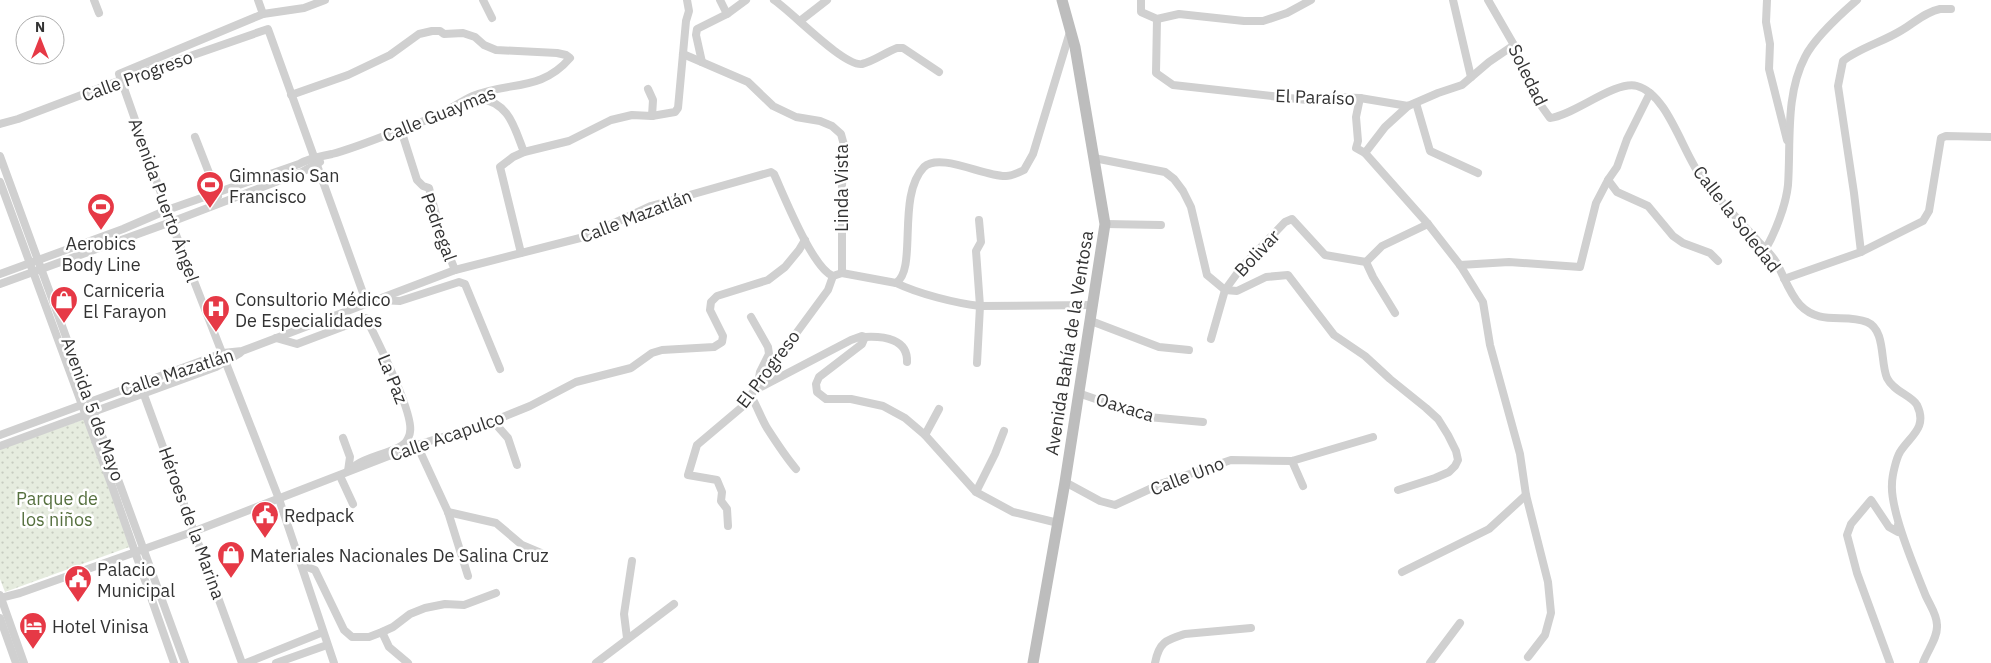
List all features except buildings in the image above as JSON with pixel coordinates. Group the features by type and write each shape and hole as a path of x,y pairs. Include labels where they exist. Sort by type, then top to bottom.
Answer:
{"main road":[{"name":"Avenida Bahía de la Ventosa","path":"1034,663 1065,482 1105,224 1075,47 1062,0"}],"street":[{"path":"94,0 99,13"},
{"path":"258,0 263,14"},
{"name":"Calle Progreso","path":"2,122 18,119 120,77 263,14 304,8 326,0"},
{"path":"483,0 492,18"},
{"path":"521,253 500,167 524,152 569,141 611,120 632,115 652,116 675,112 678,108 689,11 687,0"},
{"path":"720,0 727,14"},
{"path":"702,62 696,34 697,30 727,14 746,0"},
{"path":"774,0 825,44 852,63 862,64 897,48 902,48 938,72"},
{"path":"800,21 827,0"},
{"path":"1141,0 1142,12 1157,19 1179,14 1244,21 1263,21 1287,13 1311,0"},
{"path":"1453,0 1471,77"},
{"name":"Soledad","path":"1488,0 1514,45 1532,93 1550,118 1559,117 1621,86 1638,86 1650,93"},
{"path":"1768,0 1766,22 1770,44 1770,69 1789,147"},
{"path":"1765,250 1773,237 1788,187 1794,85 1805,56 1837,17 1857,0"},
{"path":"1861,252 1838,86 1843,62 1851,54 1868,48 1902,30 1916,20 1939,10 1951,9"},
{"name":"El Paraíso","path":"1157,19 1156,73 1172,85 1308,100 1331,96 1360,98 1408,106"},
{"name":"Calle Progreso","path":"120,77 268,29 291,94"},
{"name":"Calle Guaymas","path":"0,274 123,229 167,210 401,130 436,116 474,96 501,88 518,87 544,78 560,70 570,58 557,53 496,50 484,45 475,37 463,33 444,34 440,31 420,34 390,55 348,75 291,94"},
{"path":"896,283 901,280 904,272 909,199 925,166 936,161 986,174 1005,176 1024,170 1033,154 1070,32"},
{"path":"1365,153 1385,127 1408,106 1462,85 1489,62 1514,45"},
{"name":"Linda Vista","path":"683,54 753,85 773,106 796,117 820,121 832,126 841,134 844,145 842,273"},
{"name":"Avenida Puerto Ángel","path":"120,77 171,222 279,499 334,663"},
{"path":"648,89 653,100 652,116"},
{"path":"1460,265 1509,262 1580,267 1596,203 1617,167 1627,139 1650,93"},
{"name":"Calle la Soledad","path":"1650,93 1660,102 1702,178 1776,262 1800,305 1826,319 1848,319 1866,322 1875,328 1879,338 1886,377 1894,389 1916,404 1920,418 1917,433 1900,453 1892,484 1897,518 1938,626 1934,640 1922,663"},
{"path":"291,94 367,304"},
{"path":"474,96 492,100 506,111 524,152"},
{"path":"1360,98 1356,117 1358,141 1356,148 1365,153 1428,224 1460,265 1483,302 1490,345 1520,454 1526,496 1548,582 1551,613 1545,635 1528,658"},
{"path":"1416,103 1430,151 1478,173"},
{"name":"Pedregal","path":"401,130 417,180 428,188 442,238 455,270"},
{"path":"1784,279 1861,252 1923,221 1929,211 1941,138 1946,136 1991,137"},
{"path":"195,137 222,203"},
{"name":"Avenida 5 de Mayo","path":"0,156 186,663"},
{"path":"1094,158 1165,172 1174,179 1183,191 1191,207 1207,274 1225,290 1237,291 1266,277 1288,275 1334,335 1365,356 1438,419 1456,451 1458,460 1455,466 1449,472 1436,478 1398,490"},
{"name":"Calle Guaymas","path":"0,284 302,172 315,160"},
{"name":"Calle Mazatlán","path":"0,446 226,362 242,351 455,270 584,237 651,206 771,172 774,174 805,240 827,274 833,276"},
{"path":"1608,180 1617,192 1648,206 1673,236 1683,243 1710,254 1718,261"},
{"name":"Avenida 5 de Mayo","path":"0,182 136,552 174,663"},
{"path":"977,363 980,306 976,251 981,242 979,220"},
{"name":"Bolivar","path":"1225,290 1241,268 1285,222 1292,220 1325,254 1366,262"},
{"path":"1105,224 1161,225"},
{"path":"1396,314 1373,278 1366,262 1382,246 1428,224"},
{"name":"Calle Acapulco","path":"0,597 20,593 145,549 340,476 348,470 375,462 417,445 493,421 530,406 576,382 632,368 652,353 662,350 714,347 722,342 724,336 710,310 711,302 717,296 768,280 785,267 805,240"},
{"path":"833,276 842,273 896,283 907,288 967,305 1092,305"},
{"name":"El Progreso","path":"728,526 727,509 721,501 722,492 717,480 688,475 693,453 697,445 742,407 757,389 799,327 828,290 833,276"},
{"name":"Calle Mazatlán","path":"378,300 400,301 459,282 464,284 500,370"},
{"path":"1211,339 1225,290"},
{"name":"La Paz","path":"276,338 297,344 366,318 390,368 409,419 410,432 406,442 399,447 366,459 348,470"},
{"path":"751,318 768,346 769,354 760,372 757,389"},
{"path":"1091,321 1159,347 1190,350"},
{"path":"757,389 862,336 879,337 902,345 908,354 907,362"},
{"path":"865,337 862,344 820,377 816,384 817,392 826,399 851,399 883,406 905,418 926,435 976,492 1013,512 1058,523"},
{"name":"Calle Mazatlán","path":"0,435 223,353 242,351"},
{"name":"Héroes de la Marina","path":"140,384 244,663"},
{"name":"Oaxaca","path":"1078,393 1148,417 1203,422"},
{"path":"751,396 767,428 796,469"},
{"path":"926,435 940,409"},
{"path":"493,421 508,438 518,465"},
{"path":"976,492 995,454 1004,430"},
{"name":"Calle Uno","path":"1065,482 1100,502 1115,505 1163,483 1231,460 1292,461 1373,437"},
{"path":"343,438 350,457 348,470"},
{"path":"417,445 448,512 468,576"},
{"path":"1292,461 1303,486"},
{"path":"340,476 353,504"},
{"path":"1402,572 1488,529 1526,496"},
{"path":"1890,663 1857,573 1847,534 1851,524 1871,500 1889,527 1898,532 1897,518"},
{"path":"448,512 496,523 522,545 541,553"},
{"path":"627,638 624,614 632,561"},
{"path":"302,565 315,570 344,630 352,637 369,637 382,632 393,627 410,614 425,608 445,604 464,605 496,593"},
{"name":"Calle Acapulco","path":"2,607 20,593"},
{"path":"0,597 2,607 24,663"},
{"path":"596,663 674,604"},
{"path":"0,618 16,663"},
{"path":"1430,663 1460,623"},
{"path":"162,631 172,628"},
{"path":"1156,663 1157,650 1165,641 1185,634 1251,628"},
{"path":"244,663 323,632"},
{"path":"382,632 389,647 408,663"},
{"path":"276,663 327,644"}],"green space":[{"name":"Parque de los niños","path":"85,419 132,546 5,592 0,579 0,449"}],"place":[{"name":"Gimnasio San Francisco","path":"210,209"},
{"name":"Aerobics Body Line","path":"101,231"},
{"name":"Carniceria El Farayon","path":"64,324"},
{"name":"Consultorio Médico De Especialidades","path":"216,333"},
{"name":"Redpack","path":"265,539"},
{"name":"Materiales Nacionales De Salina Cruz","path":"231,579"},
{"name":"Palacio Municipal","path":"78,603"},
{"name":"Hotel Vinisa","path":"33,650"}]}
